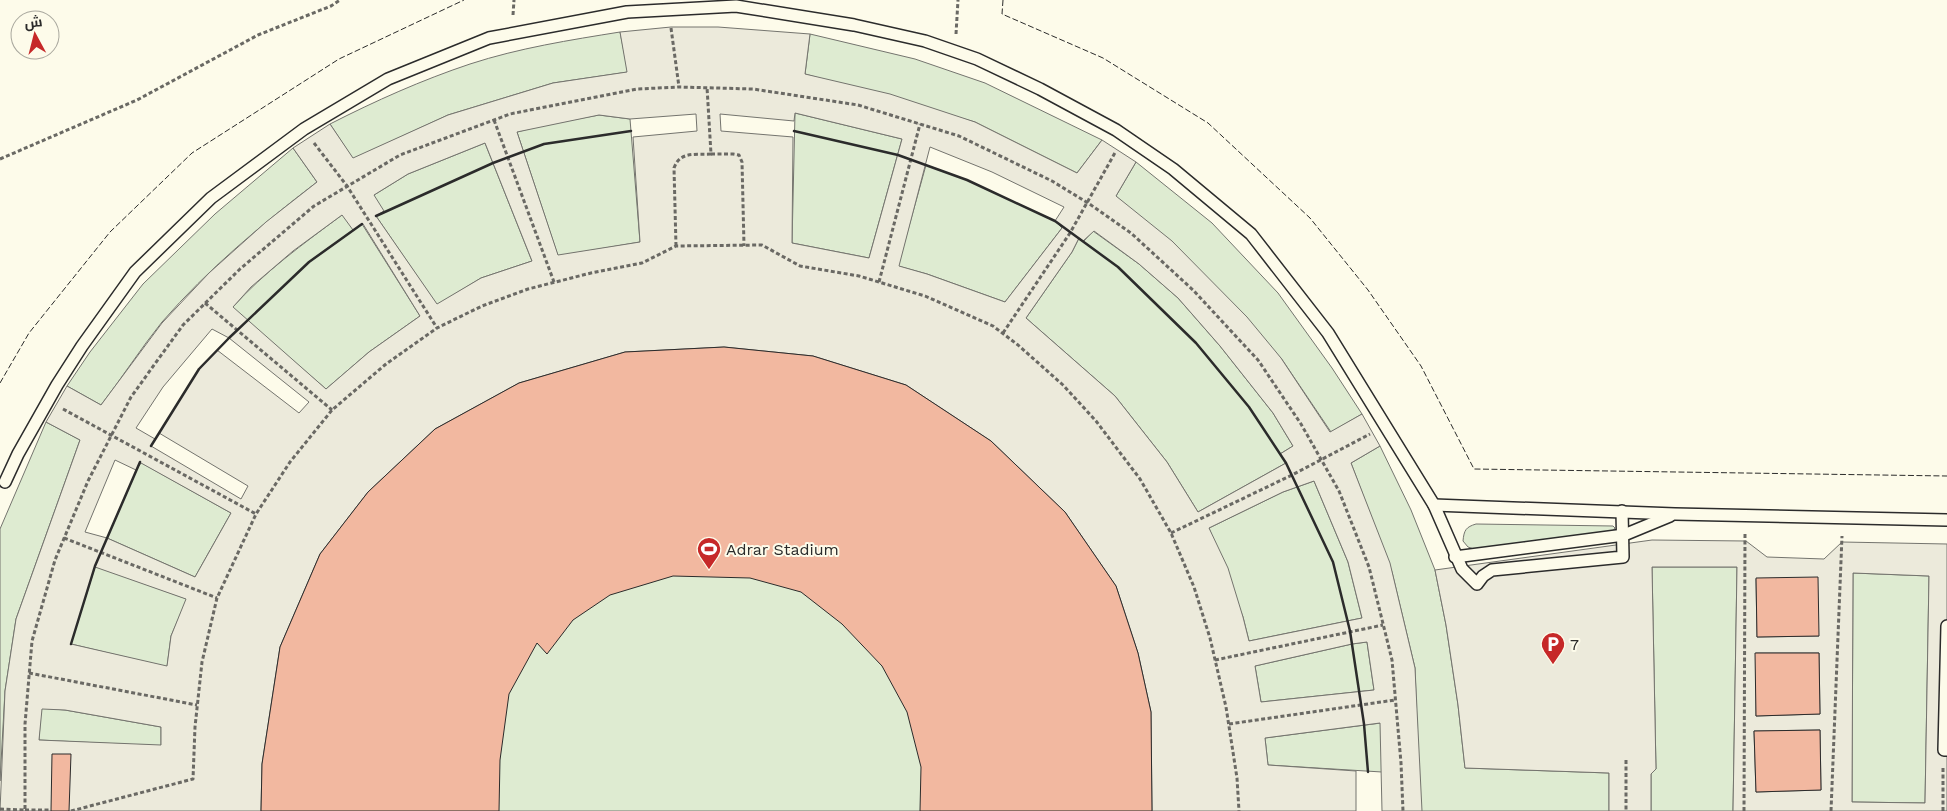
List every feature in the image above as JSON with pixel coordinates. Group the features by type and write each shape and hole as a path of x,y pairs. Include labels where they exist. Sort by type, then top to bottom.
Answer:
{"lane":[{"path":"2,485 48,402 82,346 135,272 211,198 304,129 388,79 490,38 627,12 736,6 854,25 925,41 956,51 1040,89 1126,136 1173,168 1251,234 1328,332 1434,505 1455,557 1462,569 1477,584 1483,576 1492,570 1623,557 1622,511"},
{"path":"1434,505 1675,514 1947,520"},
{"path":"1455,557 1624,535 1675,514"},
{"path":"1945,750 1947,626"}],"path":[{"path":"0,158 137,100 234,47 331,6 340,0"},
{"path":"956,51 958,0"},
{"path":"668,9 679,86"},
{"path":"25,810 25,724 32,642 55,560 88,481 130,397 183,324 240,269 314,206 400,155 510,114 637,89 679,86 753,89 858,105 959,136 1052,181 1088,202 1131,233 1193,290 1258,360 1301,424 1339,491 1369,567 1392,660 1403,811"},
{"path":"707,88 711,154"},
{"path":"494,120 554,282"},
{"path":"879,282 920,124"},
{"path":"304,129 347,186 437,328"},
{"path":"1003,333 1070,233 1126,136"},
{"path":"676,246 674,168 677,159 682,156 733,154 739,155 742,162 744,246"},
{"path":"72,811 193,779 197,705 202,662 217,598 256,514 290,462 332,410 386,364 437,328 482,306 528,289 642,263 676,246 762,245 800,266 859,276 925,296 993,326 1063,386 1096,421 1140,479 1171,532 1194,587 1215,660 1229,724 1237,778 1239,811"},
{"path":"205,302 332,410"},
{"path":"48,402 256,514"},
{"path":"1171,532 1321,460 1386,426"},
{"path":"1744,515 1744,811"},
{"path":"1831,811 1842,542 1841,518"},
{"path":"64,538 217,598"},
{"path":"1215,660 1383,625"},
{"path":"29,674 197,705"},
{"path":"1229,724 1395,700"},
{"path":"1943,811 1945,804 1945,750"},
{"path":"1626,760 1626,811"},
{"path":"0,808 8,810 51,810"}],"green space":[{"path":"620,32 628,72 553,83 448,115 353,159 330,124 399,91 488,58 563,41"},
{"path":"810,34 915,59 985,83 1102,140 1077,173 975,122 805,74"},
{"path":"795,113 902,139 869,258 792,243"},
{"path":"599,115 630,119 640,242 558,256 517,132"},
{"path":"485,143 532,261 481,278 437,305 376,216 374,195 408,174"},
{"path":"293,148 317,182 236,248 180,302 154,332 101,405 67,386 90,352 143,284 215,214"},
{"path":"1136,162 1212,223 1278,293 1332,368 1362,414 1331,432 1281,358 1116,196"},
{"path":"926,165 967,180 1055,221 1062,228 1005,302 927,274 898,266"},
{"path":"342,215 362,224 420,316 369,352 326,389 232,308 271,270"},
{"path":"1093,231 1139,264 1178,298 1220,346 1273,413 1293,446 1280,454 1286,463 1198,512 1167,462 1115,396 1026,318 1072,252 1079,238 1084,241"},
{"name":"Adrar Stadium","path":"724,347 813,356 906,385 991,441 1065,512 1116,586 1138,653 1151,712 1152,811 261,811 262,764 280,647 320,554 368,492 435,429 519,383 625,352"},
{"path":"46,422 80,440 16,619 5,691 0,781 0,529"},
{"path":"1380,446 1411,510 1435,570 1446,625 1465,768 1609,773 1609,811 1420,811 1415,668 1392,572 1351,463"},
{"path":"140,462 231,513 195,577 107,538"},
{"path":"1314,481 1348,562 1362,618 1249,641 1243,617 1209,528 1283,492"},
{"path":"1476,524 1613,526 1615,528 1612,532 1474,549 1468,547 1463,541 1466,530"},
{"path":"95,566 187,599 171,636 167,667 71,644"},
{"path":"1652,567 1737,567 1733,811 1651,811 1651,774 1656,769"},
{"path":"1853,573 1929,576 1925,803 1852,802"},
{"path":"1367,642 1374,690 1261,702 1255,666"},
{"path":"41,708 65,710 161,727 161,746 39,740"},
{"path":"1381,723 1382,772 1268,765 1265,738"}],"shaded area":[{"path":"671,27 718,27 810,34 805,74 890,94 975,122 1077,173 1102,140 1136,162 1116,196 1172,241 1247,317 1281,358 1330,432 1362,414 1380,446 1351,463 1390,563 1415,668 1422,811 1382,811 1380,723 1265,738 1268,765 1356,771 1356,811 1152,811 1151,712 1138,653 1116,586 1065,512 991,441 906,385 813,356 724,347 625,352 519,383 435,429 368,492 320,554 280,647 262,764 261,811 0,811 5,691 16,619 80,440 46,422 67,386 101,405 162,323 209,273 266,222 317,182 293,148 330,124 353,158 448,115 553,83 627,72 620,32","holes":["795,113 902,139 869,258 792,243 793,137 721,131 720,114 794,121","696,114 697,131 633,137 640,242 558,255 517,132 599,115 630,119","485,143 532,261 481,278 437,304 376,216 384,211 374,195 408,174","930,147 992,172 1064,207 1055,221 1062,228 1005,302 899,266","342,215 353,230 363,224 420,316 369,352 326,389 233,307 251,287 293,251","1094,231 1139,264 1178,298 1220,346 1273,413 1293,446 1280,454 1286,463 1198,512 1167,462 1115,396 1026,318 1072,252 1079,238 1083,241","212,329 229,338 309,402 299,413 217,350 199,369 159,433 248,486 241,499 151,446 155,439 136,428 163,387","115,460 136,470 141,463 231,513 195,577 107,538 85,532","1314,481 1348,562 1362,618 1249,641 1228,568 1209,528 1283,492","95,567 186,599 171,636 167,666 71,644","1367,642 1374,690 1261,702 1255,666","42,709 65,710 161,727 161,745 39,740"]},
{"path":"1652,540 1746,541 1767,557 1824,559 1842,542 1947,544 1947,811 1733,811 1737,567 1652,567 1656,769 1651,774 1651,811 1609,811 1609,773 1465,768 1446,625 1435,570","holes":["1853,573 1929,576 1925,803 1852,802","1756,579 1819,636 1757,637","1756,653 1819,653 1820,714 1756,716","1820,730 1821,790 1756,792 1754,731"]}],"building":[{"name":"Adrar Stadium","path":"724,347 813,356 906,385 991,441 1065,512 1116,586 1138,653 1151,712 1152,811 920,811 921,767 907,712 882,666 842,624 801,592 750,578 673,576 610,595 573,620 547,654 537,643 509,694 500,760 499,811 261,811 262,764 280,647 320,554 368,492 435,429 519,383 625,352"},
{"path":"1818,577 1819,636 1757,637 1756,578"},
{"path":"1755,653 1819,653 1820,714 1756,716"},
{"path":"1820,730 1821,790 1756,792 1754,731"},
{"path":"52,754 71,754 69,811 51,811"}],"fence":[{"path":"0,383 29,333 110,232 192,153 339,59 464,0"},
{"path":"1003,0 1002,14 1103,58 1208,123 1310,218 1368,290 1421,366 1474,469 1947,476"}],"wall":[{"path":"376,216 493,163 544,144 631,131"},
{"path":"794,131 898,155 967,180 1055,221 1118,267 1196,343 1249,407 1286,463 1333,562 1350,631 1364,724 1368,772"},
{"path":"151,446 199,369 309,262 362,224"},
{"path":"71,644 95,566 140,462"}],"place":[{"name":"Adrar Stadium","path":"709,570"},
{"name":"7","path":"1553,665"}]}
